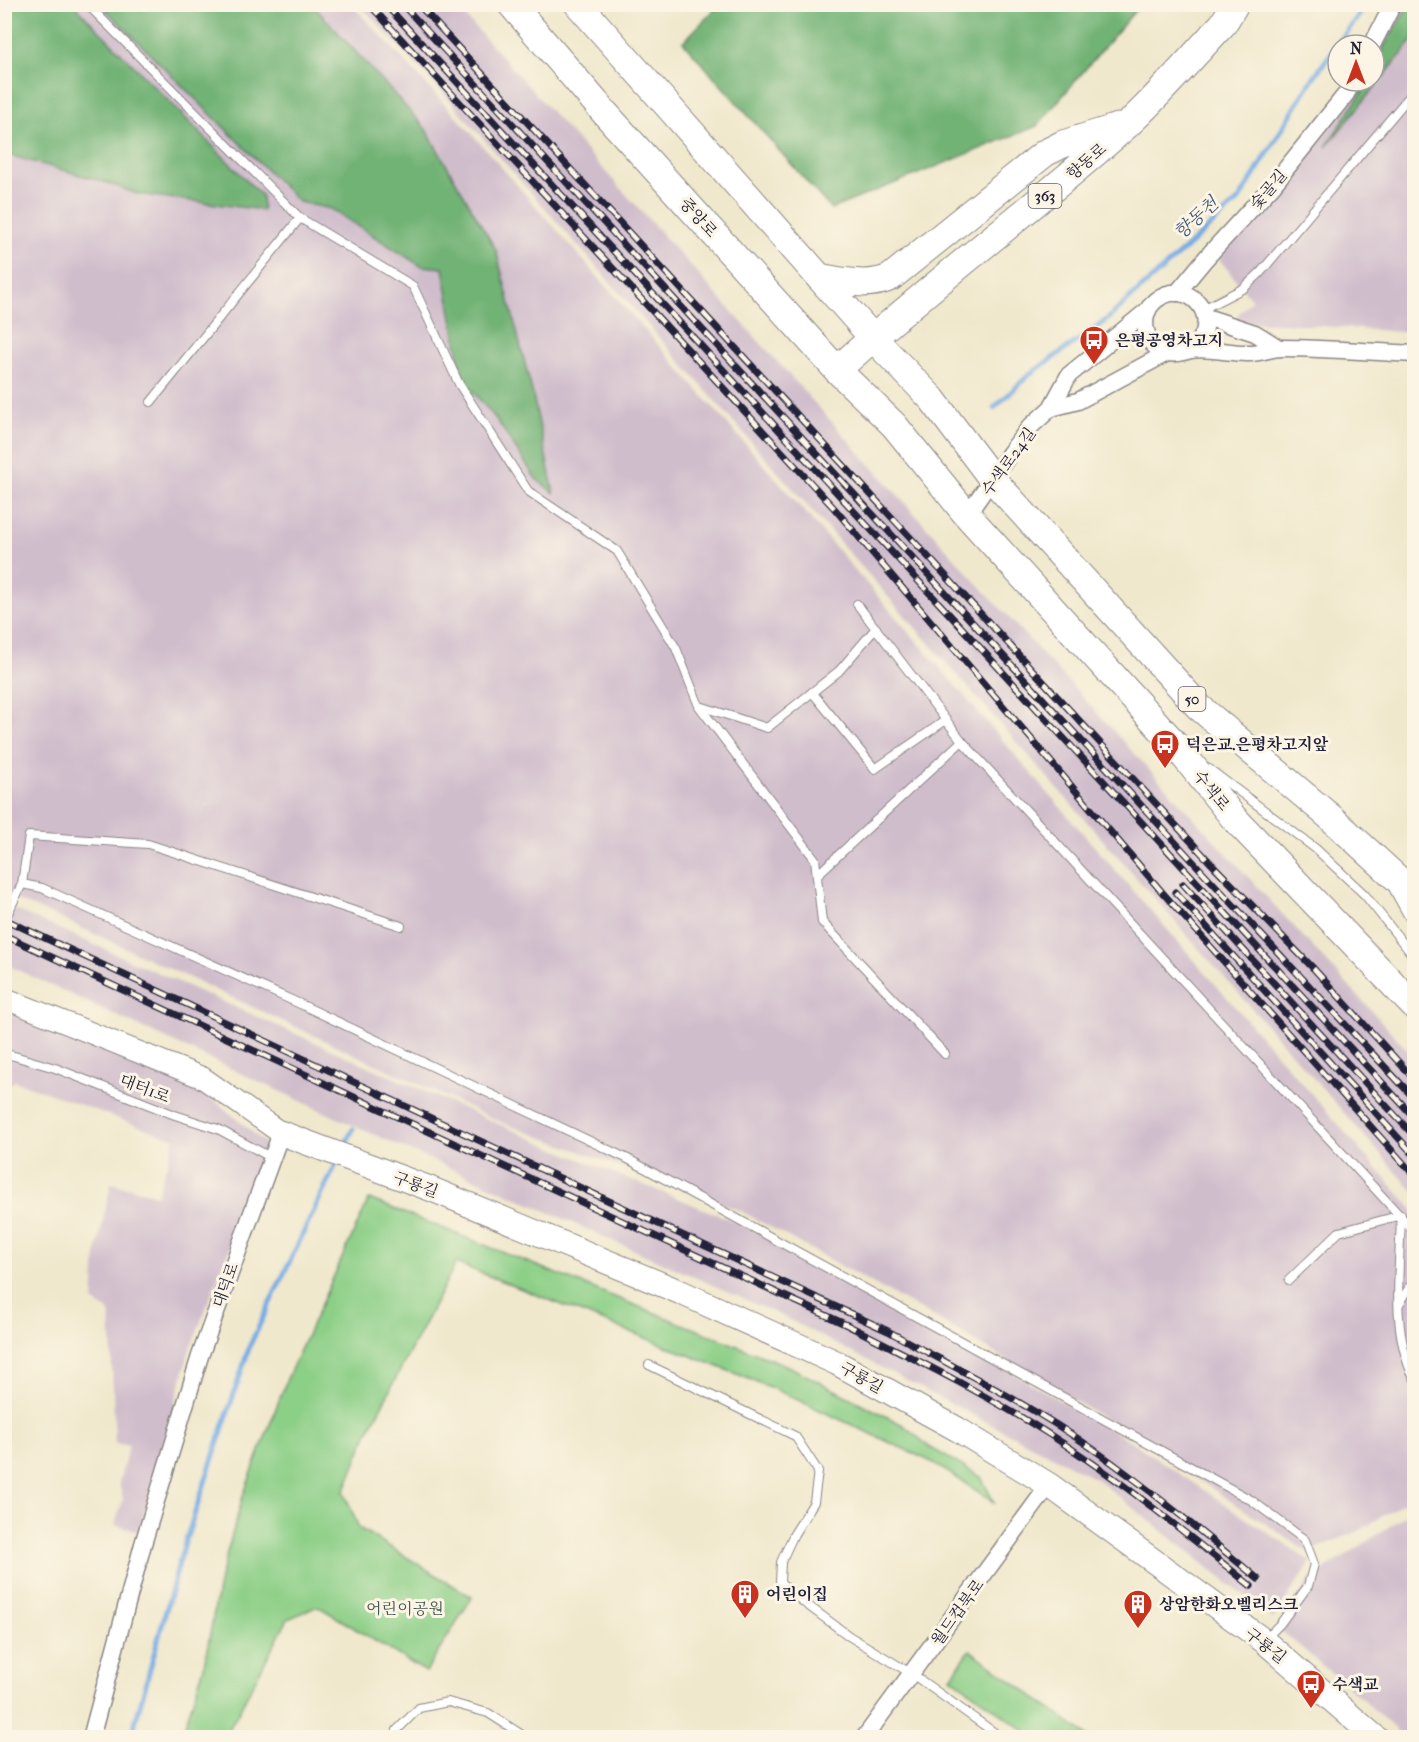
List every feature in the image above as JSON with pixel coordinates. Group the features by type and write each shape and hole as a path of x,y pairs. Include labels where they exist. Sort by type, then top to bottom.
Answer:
{"main road":[{"name":"중앙로","path":"511,4 604,112 837,370 894,425 968,515"},
{"path":"578,4 873,338 932,399 993,480"},
{"name":"향동로","path":"837,370 1073,173 1128,124 1223,24 1235,4"},
{"path":"819,277 850,283 884,281 1045,153 1063,144 1128,124"},
{"name":"50","path":"993,480 1199,707 1329,816 1414,893"},
{"name":"수색로","path":"968,515 1173,742 1233,817 1414,1006"},
{"name":"구룡길","path":"288,1136 431,1189 680,1292 837,1363 957,1429 1049,1485 1263,1641 1376,1737"}],"street":[{"path":"1378,33 1393,4"},
{"name":"숯골길","path":"1178,293 1206,258 1273,185 1347,93"},
{"name":"수색로24길","path":"968,515 1030,427 1051,408 1069,375 1148,310 1155,300 1166,294 1188,295 1197,301 1204,313 1255,333 1279,348"},
{"path":"1148,310 1145,331 1157,349 1167,353"},
{"path":"1192,350 1201,341 1206,330 1204,313"},
{"name":"수색로24길","path":"1051,408 1078,401 1167,353 1180,354 1192,350 1251,353 1279,348 1414,354"},
{"path":"4,998 203,1078 288,1136"},
{"name":"대덕로","path":"92,1737 143,1544 200,1356 272,1158 288,1136"},
{"name":"월드컵북로","path":"864,1737 1049,1485"}],"lane":[{"path":"87,4 300,218 413,286 459,384 528,491 617,551 676,648 699,706 815,859 822,922 945,1053"},
{"path":"1204,313 1244,288 1260,273 1414,91"},
{"path":"151,402 300,218"},
{"path":"857,604 962,741 1414,1231"},
{"path":"699,706 767,728 839,671 876,628"},
{"path":"812,692 875,770 946,720"},
{"path":"817,875 962,741"},
{"path":"1173,742 1316,849 1365,895 1414,957"},
{"path":"4,921 22,884 29,836 148,844 401,926"},
{"path":"1379,861 1414,926"},
{"path":"22,884 42,888 298,1003 628,1159 1251,1500 1305,1540 1314,1564 1308,1586 1280,1624 1263,1641"},
{"name":"대터1로","path":"4,1053 55,1068 175,1116 218,1129 272,1158"},
{"path":"1289,1280 1339,1232 1401,1215"},
{"path":"1401,1215 1399,1315 1405,1350 1414,1378"},
{"path":"1399,1305 1411,1285 1414,1284"},
{"path":"649,1365 795,1436 818,1471 814,1502 794,1534 781,1562 780,1582 849,1636 912,1674 1002,1737"},
{"path":"396,1737 397,1730 419,1708 448,1702 489,1713 527,1737"}],"shaded area":[{"path":"4,5 352,5 465,126 771,473 1414,1211 1414,1496 1359,1531 1308,1552 1122,1429 936,1318 739,1210 503,1123 71,923 5,895"},
{"path":"360,5 455,5 979,585 1414,1057 1414,1192 443,93"},
{"name":"은평공영차고지","path":"1404,5 1414,5 1414,333 1238,322 1238,314 1252,300 1219,259 1307,159 1354,93 1386,93 1385,33"},
{"path":"5,905 564,1153 744,1225 1129,1440 1311,1562 1273,1619 1098,1480 780,1315 348,1123 5,964"},
{"path":"5,1011 199,1087 265,1143 263,1162 189,1352 139,1532 115,1525 123,1499 119,1483 129,1445 115,1444 110,1312 93,1301 96,1254 111,1183 157,1195 175,1139 15,1081 5,1087"},
{"path":"1414,1510 1414,1737 1403,1737 1367,1703 1278,1628 1309,1580"}],"green space":[{"path":"4,5 74,5 262,196 263,210 137,194 105,182 5,154"},
{"path":"101,5 313,5 425,128 496,250 532,391 554,493 536,479 496,419 463,380 443,268 421,266 331,209 299,202"},
{"path":"719,5 1140,5 1037,126 831,209 683,42"},
{"path":"1409,5 1414,5 1414,39 1386,73 1386,43"},
{"path":"1361,93 1370,93 1326,147"},
{"name":"어린이공원","path":"369,1199 788,1366 903,1425 931,1448 981,1477 994,1502 934,1463 772,1388 456,1263 368,1432 344,1492 359,1528 472,1597 426,1672 318,1606 288,1619 225,1737 181,1737 204,1667 220,1578 243,1496 287,1379"},
{"path":"970,1650 1089,1737 1033,1737 951,1677"}],"waterway":[{"name":"향동천","path":"994,408 1030,374 1104,322 1239,200 1313,78 1367,4"},
{"path":"343,1149 353,1129"},
{"path":"131,1738 182,1552 250,1345 338,1160"}],"railway":[{"path":"369,4 834,508 1162,892 1414,1175"},
{"path":"385,4 1414,1117"},
{"path":"402,4 1414,1098"},
{"path":"418,4 1208,860 1314,969 1414,1079"},
{"path":"1183,884 1414,1136"},
{"path":"1175,892 1414,1155"},
{"path":"4,919 888,1331 992,1387 1069,1433 1156,1496 1258,1579"},
{"path":"4,935 847,1325 937,1371 1054,1437 1104,1471 1251,1586"}],"place":[{"name":"은평공영차고지","path":"1094,366"},
{"name":"덕은교.은평차고지앞","path":"1165,770"},
{"name":"어린이집","path":"745,1620"},
{"name":"상암한화오벨리스크","path":"1138,1630"},
{"name":"수색교","path":"1311,1710"}]}
